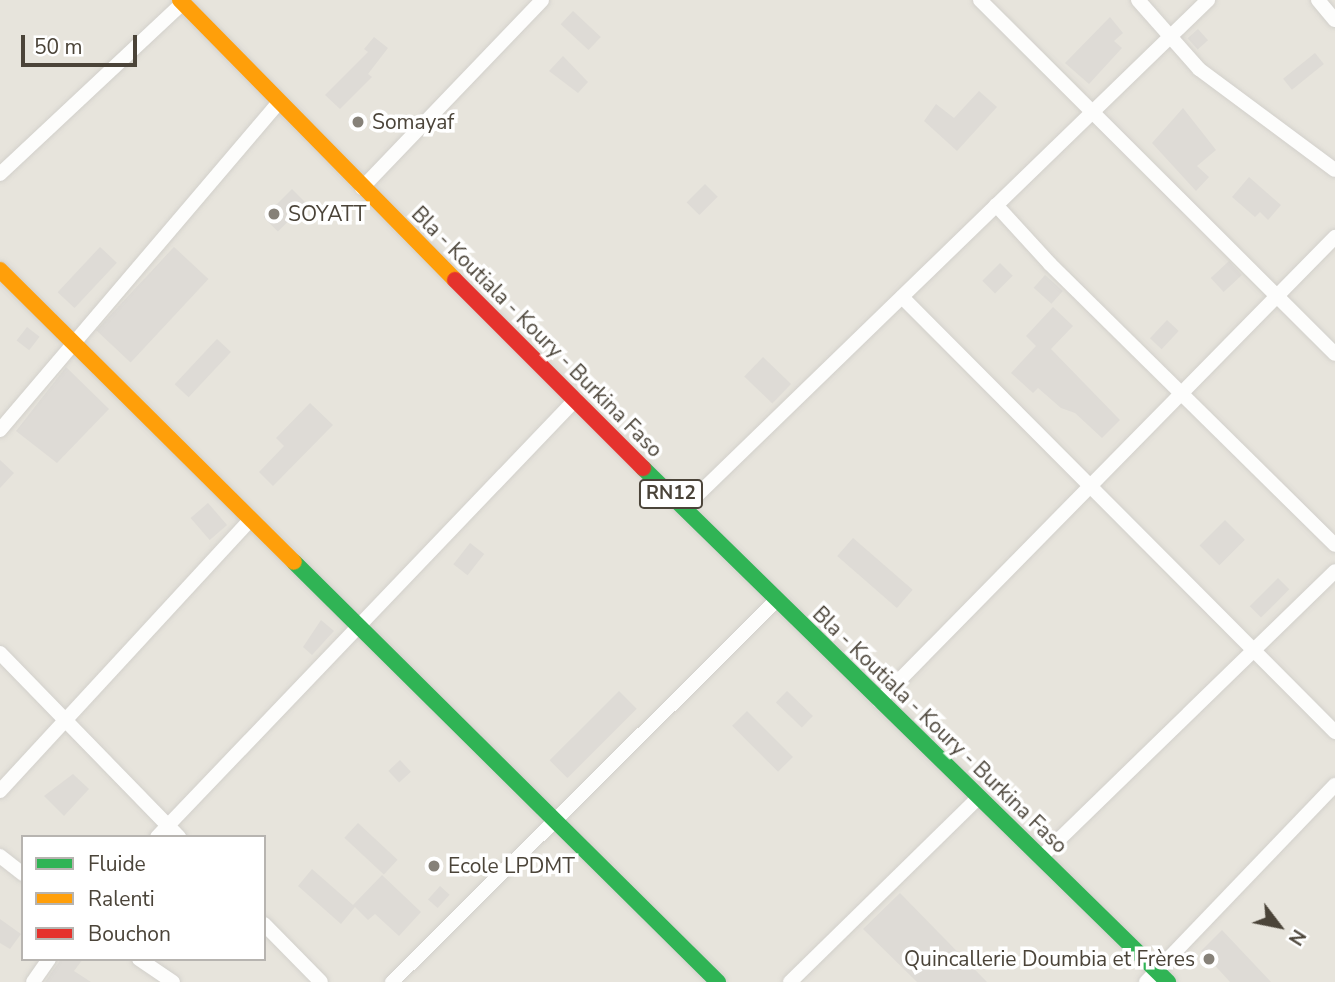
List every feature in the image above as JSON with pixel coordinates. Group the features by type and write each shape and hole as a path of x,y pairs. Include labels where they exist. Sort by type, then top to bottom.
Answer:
{"main road":[{"name":"Bla - Koutiala - Koury - Burkina Faso","path":"182,2 362,188 776,601 1041,857 1157,978"},
{"path":"0,270 718,982"}],"street":[{"path":"362,188 541,0"},
{"path":"980,0 1335,354"},
{"path":"1138,0 1199,69 1335,170"},
{"path":"684,508 1208,0"},
{"path":"1318,0 1335,20"},
{"path":"0,173 182,2"},
{"path":"0,430 280,101"},
{"path":"996,205 1181,394 1335,545"},
{"path":"879,701 1335,237"},
{"path":"902,297 1335,732"},
{"path":"159,835 576,399"},
{"path":"0,791 251,519"},
{"path":"1041,857 1335,571"},
{"path":"391,982 776,601"},
{"path":"0,653 177,835"},
{"path":"1157,978 1335,785"},
{"path":"790,982 979,797"},
{"path":"0,856 21,872"},
{"path":"266,926 321,982"},
{"path":"33,982 48,961"},
{"path":"142,961 173,982"}],"shaded area":[{"path":"0,0 1335,0 1335,982 0,982"}],"building":[{"path":"573,11 601,37 589,50 561,24"},
{"path":"1110,17 1123,33 1114,41 1122,48 1089,84 1065,63"},
{"path":"1198,29 1208,40 1198,50 1188,38"},
{"path":"374,37 388,48 368,74 372,77 340,109 325,95 368,52 364,49"},
{"path":"1315,53 1324,64 1292,90 1283,79"},
{"path":"563,56 588,82 578,93 549,71"},
{"path":"979,91 997,107 957,151 924,121 936,104 954,118"},
{"path":"1183,108 1216,150 1197,166 1209,177 1196,191 1152,143"},
{"path":"1249,177 1281,205 1268,220 1260,212 1255,217 1232,197"},
{"path":"705,184 718,197 699,215 687,202"},
{"path":"292,189 306,203 278,231 264,217"},
{"path":"100,247 117,263 75,308 58,292"},
{"path":"174,247 208,279 131,362 96,330"},
{"path":"1229,261 1242,275 1224,292 1211,278"},
{"path":"1000,263 1013,276 995,293 982,281"},
{"path":"1045,275 1063,291 1051,304 1034,288"},
{"path":"1053,307 1073,326 1051,349 1120,420 1102,438 1075,413 1061,408 1038,388 1033,393 1011,373 1036,346 1026,336"},
{"path":"1167,320 1179,331 1162,349 1150,338"},
{"path":"27,327 40,337 29,350 17,340"},
{"path":"217,339 231,352 189,397 175,384"},
{"path":"763,357 791,384 772,404 744,376"},
{"path":"66,367 109,409 57,463 16,431"},
{"path":"310,403 333,425 273,486 259,472 284,446 276,438"},
{"path":"0,460 14,473 0,488"},
{"path":"208,503 227,525 210,540 191,518"},
{"path":"1225,520 1245,540 1219,565 1200,545"},
{"path":"853,538 913,590 897,608 837,556"},
{"path":"470,543 484,554 468,575 453,564"},
{"path":"1278,578 1289,589 1261,618 1250,606"},
{"path":"321,620 334,631 312,655 303,647"},
{"path":"619,691 637,709 567,778 550,760"},
{"path":"787,691 813,716 802,728 776,703"},
{"path":"747,711 793,757 778,772 732,726"},
{"path":"400,760 411,772 399,783 388,771"},
{"path":"73,774 89,789 64,816 44,796"},
{"path":"358,823 397,860 384,874 344,838"},
{"path":"312,869 353,905 382,875 421,912 399,936 375,914 368,920 355,907 341,924 298,886"},
{"path":"440,886 450,895 438,908 428,899"},
{"path":"900,893 987,982 917,982 863,929"},
{"path":"0,919 21,934 10,949 0,943"},
{"path":"1222,930 1271,982 1230,982 1201,951"},
{"path":"60,961 82,961 74,971 91,982 45,982"}],"traffic: fast":[{"path":"643,468 1168,982"},
{"path":"294,562 718,982"}],"traffic: slow":[{"path":"180,0 455,280"},
{"path":"0,270 294,562"}],"traffic: jam":[{"path":"455,280 643,468"}],"place":[{"name":"Somayaf","path":"358,122"},
{"name":"SOYATT","path":"274,214"},
{"name":"Ecole LPDMT","path":"434,866"},
{"name":"Quincallerie Doumbia et Frères","path":"1209,959"}]}
